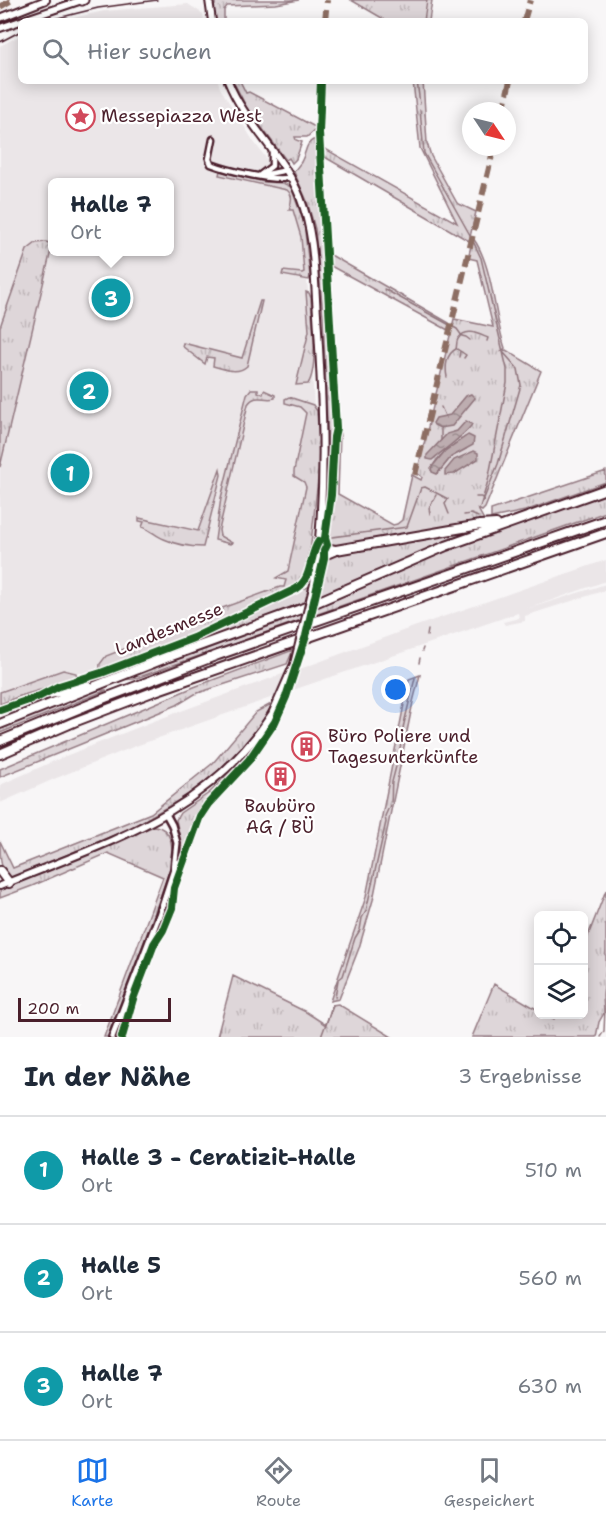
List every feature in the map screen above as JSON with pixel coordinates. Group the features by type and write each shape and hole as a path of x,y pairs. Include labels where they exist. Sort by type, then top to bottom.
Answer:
{"highway":[{"path":"0,724 97,684 301,609 428,553 606,489"},
{"path":"0,741 208,659 606,520"},
{"path":"319,541 328,550 336,550 480,525 507,524"},
{"path":"0,754 95,714 185,680 606,533"},
{"path":"317,558 336,550"},
{"path":"40,696 97,684"},
{"path":"0,871 9,883"}],"main road":[{"path":"0,18 46,0"},
{"path":"26,18 82,0"},
{"path":"209,1 212,18"},
{"path":"0,28 18,21"},
{"path":"0,886 104,844 166,814 201,793 228,770 254,740 272,714 294,664 314,584 323,504 324,461 314,255 304,206 289,173 250,120 230,84"}],"street":[{"path":"213,139 209,159 211,164 260,175 289,173"},
{"path":"260,175 272,166 274,160 271,148"},
{"name":"Landesmesse","path":"0,710 40,696 59,686 101,673 193,638 296,589 302,585 309,574 314,549 319,541"},
{"path":"112,1037 174,869 177,843 166,814"}],"shaded area":[{"path":"188,4 203,14 204,18 73,18 104,11"},
{"path":"18,37 18,84 219,84 254,142 293,194 303,231 311,332 314,415 313,483 295,584 191,624 100,664 94,671 86,674 63,670 0,691 0,46"},
{"path":"606,560 606,581 527,609 606,584 606,590 525,616 525,621 505,625 503,622 519,618 518,613 293,690 300,669"},
{"path":"285,673 276,696 133,747 0,803 0,785 154,721"}],"green space":[{"path":"215,0 299,0 276,4 227,6 224,10 224,18 215,18 213,5 215,5"},
{"path":"351,0 432,0 429,18 382,18"},
{"path":"235,84 242,84 246,93 249,92 317,128 307,137 295,137 296,140 302,142 296,159 292,163 289,158 286,160 247,108"},
{"path":"413,84 423,84 427,143 431,156 457,203 476,212 469,241 323,156 322,147 457,223 420,148"},
{"path":"312,140 319,141 330,369 332,370 334,416 332,417 335,430 331,487 335,437 338,432 340,433 338,494 393,525 402,520 412,475 421,480 422,477 417,473 454,319 493,327 477,260 468,258 473,238 480,249 489,276 505,348 502,351 506,350 541,371 485,508 482,511 478,509 484,520 343,546 328,544 324,533 329,476 323,315 315,229 307,201 294,172","holes":["465,437 466,449 451,457 439,472 431,470 441,455"]},
{"path":"220,171 264,182 283,183 291,187 304,223 309,280 282,275 283,271 304,272 301,237 293,210 289,210 291,195 289,192 219,175"},
{"path":"36,243 48,243 50,256 0,467 0,327 27,250"},
{"path":"329,254 449,323 448,330 329,265"},
{"path":"306,292 311,298 313,366 308,384 296,385 309,331"},
{"path":"260,301 262,301 247,366 243,369 231,370 213,366 214,358 207,357 205,364 182,346 183,343 242,358"},
{"path":"251,389 258,389 258,392 263,394 264,390 275,395 275,398 257,398 248,404 219,530 220,536 232,543 230,544 215,540 221,498 247,394"},
{"path":"289,397 313,405 317,411 320,460 308,571 299,585 191,637 99,672 100,664 106,656 188,624 192,619 284,587 286,580 276,578 288,571 306,487 304,482 294,476 294,471 306,413 300,407 285,403 285,399"},
{"path":"220,469 221,475 203,547 173,542 142,527 144,522 139,521 139,518 198,531"},
{"path":"606,471 606,482 525,511 491,518 491,510"},
{"path":"606,492 606,512 134,679 117,680 300,613 405,566 469,541"},
{"path":"476,529 327,596 222,634 188,643 319,582 323,563 328,556"},
{"path":"293,650 287,664 195,694 177,705 0,777 0,769 194,687"},
{"path":"63,670 76,673 77,679 0,704 0,692"},
{"path":"420,675 373,900 359,948 339,999 330,1001 366,897 409,679"},
{"path":"92,690 107,690 0,733 0,728"},
{"path":"273,703 256,732 217,772 188,795 129,829 9,879 6,876 1,862 0,841 13,868 151,813 213,763 256,712"},
{"path":"274,721 249,760 208,804 200,816 174,887 172,908 162,929 160,928 181,859 181,844 176,820 180,813 209,793 233,770"},
{"path":"154,826 168,835 172,846 172,864 110,1037 104,1037 163,877 108,853 0,898 0,890"},
{"path":"606,890 604,1013 599,1022 596,1037 472,1037 494,984 534,1008 534,1019 588,1019 588,936"},
{"path":"233,976 306,1012 326,1025 332,1005 338,1004 392,1037 217,1037"}],"water":[{"path":"471,394 475,398 452,426 440,428 434,425 436,418 450,415 466,396"},
{"path":"466,421 472,424 466,432 432,460 427,459 427,455 447,434 457,431"},
{"path":"468,435 474,438 473,445 451,457 437,474 432,472 431,468 445,451"},
{"path":"474,451 478,453 478,459 454,474 445,475 445,471 454,460"}],"waterway":[{"path":"424,18 427,0"},
{"path":"417,84 420,104"},
{"path":"420,110 424,153 470,235"},
{"path":"472,239 481,258 507,369 507,383 488,481 480,507"},
{"path":"384,289 457,329 462,336 470,340"},
{"path":"447,377 448,357 456,349 457,340 461,335 472,332 488,338 487,341"},
{"path":"457,349 460,351 459,357"},
{"path":"460,351 466,355 464,358"},
{"path":"483,501 498,464 521,385 518,369 504,353"},
{"path":"441,407 446,418"},
{"path":"441,427 441,440"},
{"path":"332,537 407,527 421,488 425,487 448,499 445,504 449,514"},
{"path":"430,514 429,508 436,495"},
{"path":"476,497 483,499"},
{"path":"464,515 471,514 478,517"},
{"path":"427,636 428,630"},
{"path":"419,663 420,658"},
{"path":"391,802 392,782 415,678"},
{"path":"335,997 338,980 343,976 366,911 386,822 385,816 390,805"},
{"path":"600,1037 604,1031 606,987"},
{"path":"321,1037 333,1005"}],"tram line":[{"path":"58,18 98,8 157,0"},
{"path":"0,42 18,33"}],"marked path":[{"path":"0,7 12,0"},
{"path":"325,18 327,0"},
{"path":"525,18 530,0"},
{"path":"505,102 509,84"},
{"path":"415,475 492,156"}],"cycle path":[{"path":"122,1037 133,999 154,944 172,908 174,888 200,816 208,804 249,760 275,722 286,697 306,636 327,545 325,538 336,428 319,133 321,84"},
{"path":"0,710 40,696 59,686 101,673 193,638 296,589 306,579 319,541"}],"place":[{"name":"Messepiazza West","path":"80,116"},
{"name":"Halle 7","path":"111,298"},
{"name":"Halle 5","path":"89,391"},
{"name":"Halle 3 - Ceratizit-Halle","path":"70,473"},
{"name":"Büro Poliere und Tagesunterkünfte","path":"307,746"},
{"name":"Baubüro AG / BÜ","path":"280,777"}]}
